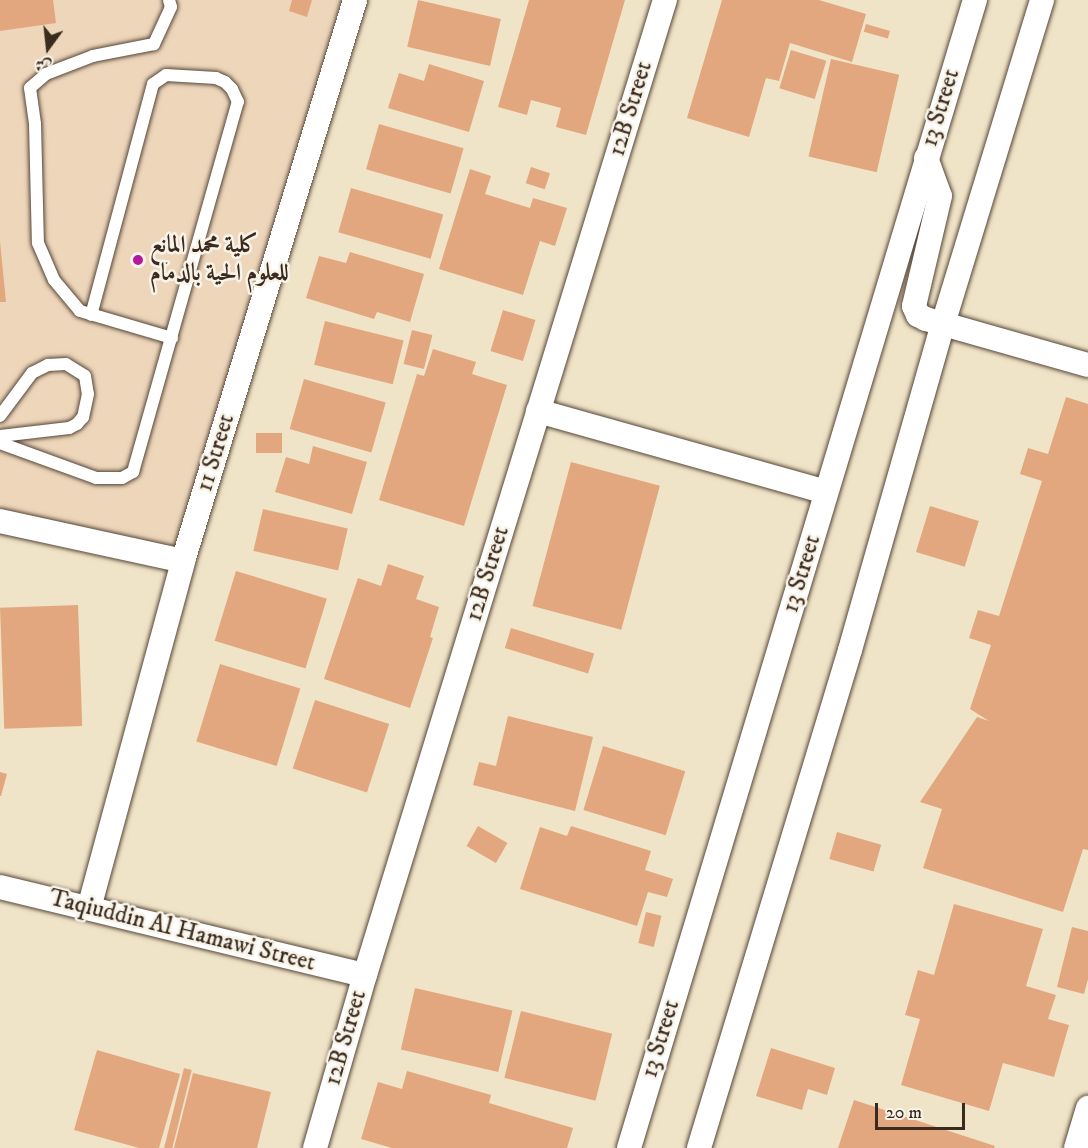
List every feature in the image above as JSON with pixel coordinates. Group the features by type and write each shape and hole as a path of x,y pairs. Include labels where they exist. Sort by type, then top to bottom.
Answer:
{"street":[{"name":"11 Street","path":"89,908 183,561 355,0"},
{"name":"12B Street","path":"315,1148 365,975 665,0"},
{"name":"13 Street","path":"628,1148 975,0"},
{"path":"699,1148 850,650 943,324 1042,0"},
{"path":"926,158 940,196 914,306 918,315 1088,365"},
{"path":"538,411 826,492"},
{"path":"0,521 183,561"},
{"name":"Taqiuddin Al Hamawi Street","path":"0,887 365,975"},
{"path":"1076,1148 1088,1108"}],"lane":[{"path":"169,0 171,7 154,44 93,56 46,74 30,88 35,124 38,243 54,280 80,311 172,338"},
{"path":"0,443 96,478 122,478 134,472 238,102 232,89 216,78 166,75 153,84 91,315"},
{"path":"0,416 32,373 48,365 66,364 85,376 88,394 83,417 76,424 69,428 0,436"}],"shaded area":[{"name":"كلية محمد المانع للعلوم الحية بالدمام","path":"0,0 355,0 183,561 0,521"}],"building":[{"path":"0,0 53,0 56,23 0,31"},
{"path":"292,0 312,0 307,17 289,11"},
{"path":"418,0 501,19 490,66 407,47"},
{"path":"529,0 625,0 586,135 556,127 561,108 531,100 527,115 498,107"},
{"path":"722,0 819,0 866,14 852,62 790,43 779,81 766,78 749,137 687,118"},
{"path":"866,24 890,31 888,39 864,32"},
{"path":"791,50 826,61 815,99 779,88"},
{"path":"831,59 899,75 877,172 809,156"},
{"path":"429,64 484,81 469,132 388,108 399,73 424,81"},
{"path":"379,124 464,148 451,193 366,169"},
{"path":"531,167 550,173 545,189 526,183"},
{"path":"470,169 491,176 485,194 530,208 533,198 567,208 555,246 540,241 523,295 439,269"},
{"path":"351,188 443,214 431,259 338,232"},
{"path":"0,241 6,302 0,302"},
{"path":"350,252 424,274 410,322 377,312 374,319 306,298 319,256 346,263"},
{"path":"503,310 536,320 523,361 490,351"},
{"path":"325,321 404,341 393,384 314,365"},
{"path":"412,330 432,335 424,369 404,364"},
{"path":"433,349 476,362 472,374 507,385 464,526 379,500 417,374 424,376"},
{"path":"304,379 386,402 371,452 290,429"},
{"path":"1066,397 1088,404 1088,850 1083,849 1063,912 923,868 942,809 920,802 977,717 989,721 970,709 991,645 969,638 978,610 999,616 1042,481 1020,474 1028,448 1048,454"},
{"path":"256,433 282,433 282,453 256,453"},
{"path":"313,446 367,462 352,514 275,492 286,457 309,464"},
{"path":"571,462 660,486 621,630 532,606"},
{"path":"930,506 979,521 965,567 916,552"},
{"path":"263,509 348,529 338,570 253,551"},
{"path":"388,564 424,576 416,599 439,607 430,637 433,638 410,708 324,679 358,578 381,586"},
{"path":"236,571 327,599 306,669 215,641"},
{"path":"78,605 82,726 4,729 0,608"},
{"path":"511,628 594,653 588,674 505,648"},
{"path":"220,664 300,689 277,766 196,741"},
{"path":"315,700 389,724 367,793 293,768"},
{"path":"508,716 593,737 575,811 473,785 479,762 496,766"},
{"path":"603,746 685,771 666,835 583,810"},
{"path":"0,772 7,774 1,796 0,796"},
{"path":"478,826 507,843 496,863 466,846"},
{"path":"571,826 651,851 645,870 673,879 667,897 648,892 637,926 520,889 540,827 567,836"},
{"path":"837,832 881,845 874,872 829,859"},
{"path":"954,904 1043,929 1026,986 1056,995 1048,1019 1069,1025 1054,1077 1003,1063 989,1111 901,1085 920,1019 905,1015 918,970 934,975"},
{"path":"646,912 662,916 654,947 638,943"},
{"path":"1072,927 1088,931 1088,979 1084,994 1057,987"},
{"path":"415,988 512,1010 498,1072 401,1049"},
{"path":"521,1011 612,1034 596,1101 504,1078"},
{"path":"771,1048 835,1068 827,1095 808,1089 802,1110 756,1096"},
{"path":"97,1050 180,1074 159,1148 139,1148 74,1130"},
{"path":"184,1068 192,1070 172,1148 164,1148"},
{"path":"407,1071 491,1095 489,1103 573,1128 567,1148 392,1148 361,1139 378,1082 402,1089"},
{"path":"193,1073 271,1092 257,1148 174,1148"},
{"path":"854,1100 995,1146 994,1148 838,1148"}],"place":[{"name":"كلية محمد المانع للعلوم الحية بالدمام","path":"138,260"}]}
